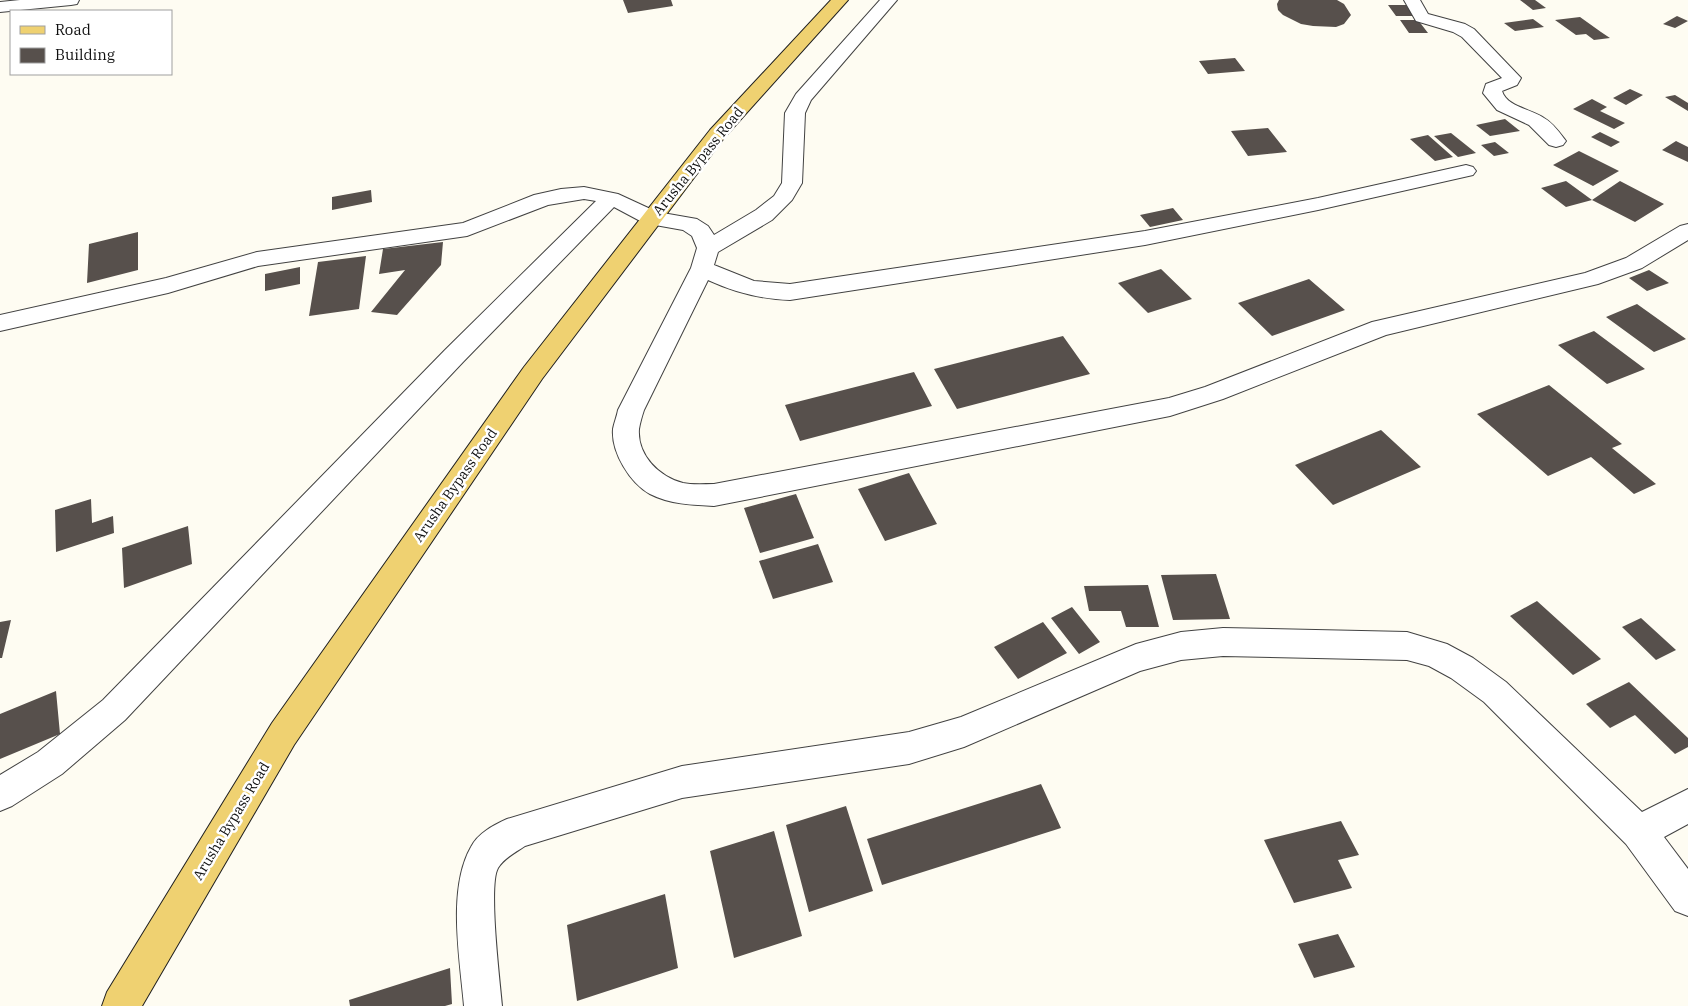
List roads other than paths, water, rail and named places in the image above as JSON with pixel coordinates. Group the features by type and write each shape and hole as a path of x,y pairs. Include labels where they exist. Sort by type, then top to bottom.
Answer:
{"main road":[{"name":"Arusha Bypass Road","path":"121,1006 283,734 533,373 716,134 840,0"}],"street":[{"path":"0,7 71,0"},
{"path":"705,258 782,200 792,183 795,113 803,98 889,0"},
{"path":"1412,0 1422,17 1459,28 1468,33 1512,78 1511,82 1493,88 1492,93 1496,99 1512,112 1542,125 1556,141"},
{"path":"705,258 745,288 765,293 790,292 1145,238 1318,204 1466,171"},
{"path":"0,323 168,285 257,259 466,229 541,200 561,195 584,193 611,198 652,218 689,224 700,231 706,239 705,258 631,410 626,430 629,450 640,470 660,486 684,494 714,495 1170,407 1214,393 1380,328 1590,279 1634,264 1688,231"},
{"path":"0,794 50,763 114,710 454,356 611,198"},
{"path":"483,1006 476,886 482,860 506,837 519,831 682,782 909,748 964,732 1136,658 1181,646 1224,642 1407,646 1436,654 1462,668 1494,692 1638,832 1688,898"},
{"path":"1638,832 1688,806"}]}
